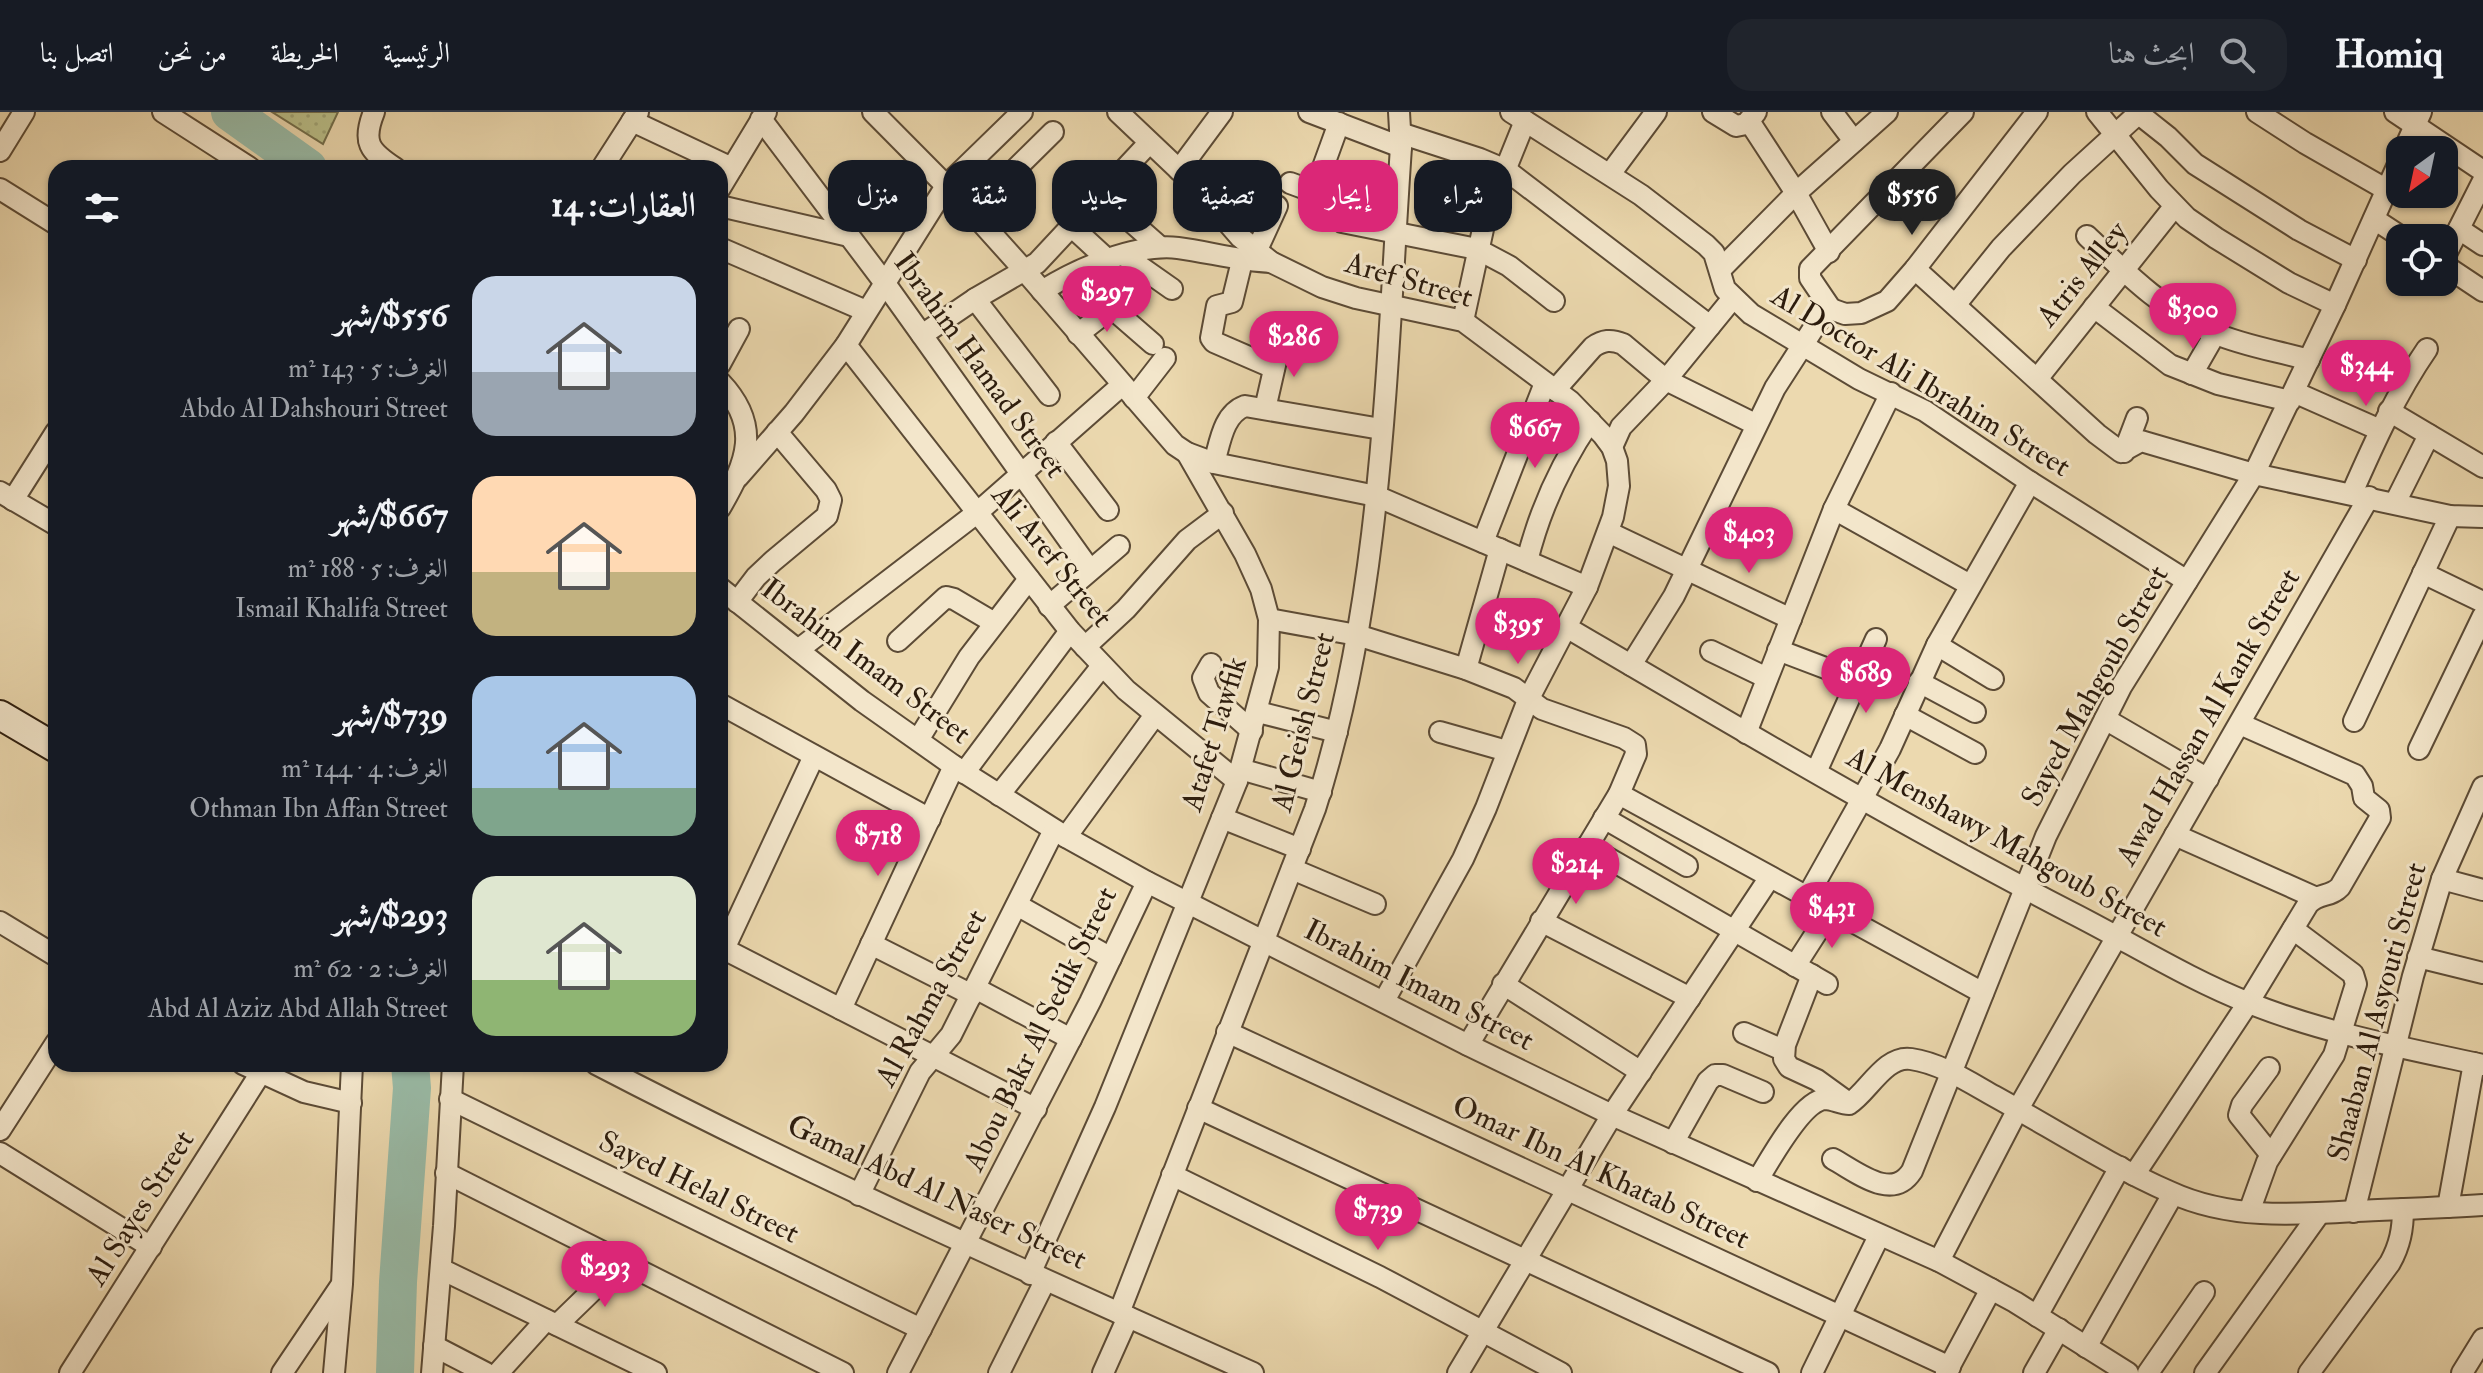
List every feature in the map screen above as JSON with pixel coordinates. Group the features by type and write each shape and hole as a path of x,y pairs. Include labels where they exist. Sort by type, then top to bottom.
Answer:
{"street":[{"path":"0,151 24,112"},
{"path":"163,112 238,160"},
{"path":"374,112 367,131 369,145 382,160"},
{"path":"873,112 943,183"},
{"path":"973,160 1022,112"},
{"name":"Aref Street","path":"1118,112 1173,165"},
{"path":"1186,160 1222,112"},
{"path":"1309,112 1400,140 1482,160"},
{"name":"Al Geish Street","path":"1103,1373 1172,1175 1321,792 1337,732 1357,635 1376,496 1395,234 1399,112"},
{"path":"1610,174 1656,112"},
{"path":"1713,112 1736,126 1752,116 1829,252"},
{"path":"1832,112 1854,141"},
{"path":"1720,270 1796,193 1887,112"},
{"path":"1831,309 1809,275 1812,267 1963,112"},
{"path":"1631,665 1674,596 1755,424 1824,312 1831,309 1851,314 1873,309 1887,301 2037,112"},
{"path":"2097,112 2174,207 2231,248 2289,283 2335,305"},
{"path":"2257,112 2386,189"},
{"path":"2395,112 2418,119 2483,171"},
{"path":"1956,304 2001,248 2085,161 2140,113 2195,164 2299,230 2356,260"},
{"path":"607,160 635,116 717,160"},
{"path":"728,175 764,116"},
{"name":"Ibrahim Hamad Street","path":"764,116 1090,570"},
{"path":"1508,160 1518,117"},
{"name":"Al Doctor Ali Ibrahim Street","path":"1518,117 1610,174 1706,245 1714,253 1725,289 1751,314 1859,379 1925,411 2030,482 2187,581"},
{"path":"1326,160 1339,123"},
{"path":"1025,160 1053,132"},
{"path":"1133,160 1149,143"},
{"path":"728,166 732,168"},
{"path":"1512,175 1710,326"},
{"path":"2483,181 2459,229 2483,245"},
{"path":"1290,183 1298,186"},
{"path":"0,189 48,219"},
{"path":"738,477 846,345 943,191"},
{"name":"Sayed Mahgoub Street","path":"1833,1159 1882,1184 1894,1187 1905,1181 2046,836 2105,719 2254,474 2386,192"},
{"name":"Atris Alley","path":"2037,379 2174,207"},
{"path":"728,208 849,236"},
{"path":"2374,219 2386,227"},
{"path":"990,232 1164,435 1187,453 1214,463 1376,496 1587,587"},
{"path":"922,335 1037,263 1065,232"},
{"path":"1080,232 1117,258 1172,289"},
{"path":"1143,232 1160,247"},
{"name":"Aref Street","path":"1233,232 1256,258 1322,287 1463,321 1550,386 1590,421 1612,447"},
{"path":"1266,232 1232,302 1228,305 1220,303 1216,307 1211,338 1274,368"},
{"path":"1387,232 1477,249 1502,262 1554,301"},
{"path":"1463,321 1483,232"},
{"path":"2087,236 2123,271 2189,320 2215,334 2309,360"},
{"path":"1042,291 1082,269 1160,247 1256,258"},
{"path":"728,251 866,311"},
{"path":"1915,269 2097,434 2124,452"},
{"path":"2458,274 2483,291"},
{"path":"1384,1001 1463,859 1528,700 1587,587 1608,532 1619,486 1617,461 1612,447 1621,427 1666,380 1733,298"},
{"path":"975,299 1049,395"},
{"path":"2094,307 2170,365 2218,384 2292,396 2385,420 2429,435 2483,467"},
{"path":"798,650 978,512 1056,442 1128,391 1159,351 1115,311 1105,313 1078,334"},
{"path":"728,349 739,329"},
{"path":"2192,374 2215,334"},
{"path":"1265,409 1281,339"},
{"path":"1466,669 1491,546 1550,386 1593,347 1607,340 1623,344 1666,380 1755,424"},
{"name":"Ali Aref Street","path":"846,345 1049,606 1102,666 1155,715 1239,775 1321,792"},
{"name":"Awad Hassan Al Kank Street","path":"1939,1261 2018,1109 2240,724 2361,495 2385,420 2407,378 2427,349"},
{"path":"728,390 743,418 747,438 745,459 728,494"},
{"path":"1746,733 1834,509 1891,393"},
{"path":"1214,463 1228,419 1245,406 1381,429"},
{"path":"2124,452 2137,418"},
{"path":"1527,561 1551,487 1590,421"},
{"path":"737,602 756,577 821,522 831,509 826,490 777,432"},
{"path":"2395,503 2429,435"},
{"path":"2124,452 2141,441 2254,474 2450,516 2483,517"},
{"path":"48,442 6,496 48,520"},
{"path":"1056,442 1108,510"},
{"name":"Atafet Tawfik","path":"999,1373 1239,775 1268,667 1269,619 1261,589 1223,513 1187,453"},
{"path":"1807,897 1864,799 1937,645 2030,482"},
{"path":"1834,509 1970,585"},
{"path":"1085,647 1126,609 1180,546 1223,513"},
{"path":"2354,721 2450,516"},
{"path":"1608,532 1791,619"},
{"path":"1049,606 1119,546"},
{"path":"2423,573 2483,602"},
{"path":"918,740 943,696 993,622 1029,579"},
{"name":"Ibrahim Imam Street","path":"728,595 918,740 1060,834 1188,903 1612,1115 1939,1261 2059,1329 2128,1373"},
{"path":"898,641 946,597 993,622"},
{"path":"2419,749 2483,616"},
{"path":"1269,619 1357,635 1466,669 1514,688 1550,713 1624,738 1637,749 1619,794 1468,1045"},
{"name":"Al Menshawy Mahgoub Street","path":"1566,627 1746,733 2185,974 2248,1003 2342,1033 2478,1064"},
{"path":"841,1009 930,819 959,769 1070,631"},
{"path":"1816,772 1876,639"},
{"path":"1937,645 1993,679"},
{"path":"1778,650 1857,680"},
{"path":"1711,651 1767,678"},
{"path":"1211,664 1203,678 1205,689 1255,721 1337,732"},
{"path":"999,795 1102,666"},
{"path":"1919,682 1975,712"},
{"path":"728,708 930,819"},
{"path":"0,715 48,743"},
{"name":"Al Rahma Street","path":"859,1195 920,1072 951,1035 1017,905 1060,834 1155,715"},
{"path":"1905,715 1975,753"},
{"path":"2105,719 2208,779"},
{"path":"2175,835 2314,897 2331,894 2340,887 2380,813 2364,798 2362,786 2355,775 2240,724"},
{"path":"1440,732 1507,751"},
{"path":"728,935 814,756"},
{"path":"1619,794 1983,993"},
{"name":"Shaaban Al Asyouti Street","path":"2354,1212 2418,957 2442,879 2480,799"},
{"path":"1222,818 1300,849"},
{"path":"1604,818 1687,866"},
{"path":"1587,846 1811,975"},
{"path":"1292,869 1375,904"},
{"path":"1458,1373 1612,1115 1770,877"},
{"path":"2442,879 2483,890"},
{"name":"Abou Bakr Al Sedik Street","path":"898,1373 1036,1109 1147,882"},
{"path":"2037,1316 2127,1171 2248,1003 2314,897"},
{"path":"1017,905 1111,958"},
{"path":"1831,910 1783,1050 1789,1067 1817,1080 1849,1104"},
{"path":"1541,921 1690,998"},
{"path":"0,922 48,951"},
{"path":"2249,1212 2271,1155 2323,1076 2342,1033 2356,984 2355,976 2293,929"},
{"path":"871,944 1071,1039"},
{"path":"728,951 1036,1109"},
{"path":"2418,957 2483,973"},
{"path":"1503,984 1641,1072"},
{"name":"Omar Ibn Al Khatab Street","path":"1227,1032 1839,1316 1948,1370"},
{"path":"1744,1033 1783,1050"},
{"path":"0,1130 48,1055"},
{"path":"1849,1104 1896,1060 1913,1059 1951,1073 2173,1194 2216,1207 2277,1215 2483,1205"},
{"path":"2448,1207 2478,1064"},
{"path":"2269,1068 2242,1105 2239,1115 2271,1155"},
{"name":"Al Sayes Street","path":"70,1373 151,1247 249,1072"},
{"path":"258,1072 304,1092 351,1103"},
{"path":"334,1373 342,1284 352,1072"},
{"path":"432,1373 452,1072"},
{"name":"Gamal Abd Al Naser Street","path":"612,1072 965,1245 1253,1373"},
{"path":"1673,1143 1708,1081 1715,1075 1723,1075 1763,1092"},
{"name":"Sayed Helal Street","path":"450,1099 921,1329"},
{"path":"1757,1181 1787,1133 1814,1103 1826,1099 1849,1104"},
{"path":"1198,1108 1768,1373"},
{"path":"0,1153 151,1247"},
{"path":"446,1173 843,1373"},
{"path":"1172,1175 1482,1330 1561,1373"},
{"path":"2086,1347 2173,1194"},
{"path":"2309,1373 2390,1263 2398,1248 2403,1209"},
{"path":"2205,1373 2319,1214"},
{"path":"1812,1373 1879,1236"},
{"path":"498,1373 622,1262"},
{"path":"441,1269 656,1373"},
{"path":"282,1373 342,1284"},
{"path":"1948,1370 1991,1289"},
{"path":"2148,1373 2204,1292"},
{"path":"2034,1373 2059,1329"},
{"path":"2462,1373 2483,1339"},
{"path":"434,1346 486,1373"}],"green space":[{"path":"272,112 338,112 323,144"}],"waterway":[{"path":"230,112 297,160"},
{"path":"395,1373 411,1072"}]}
